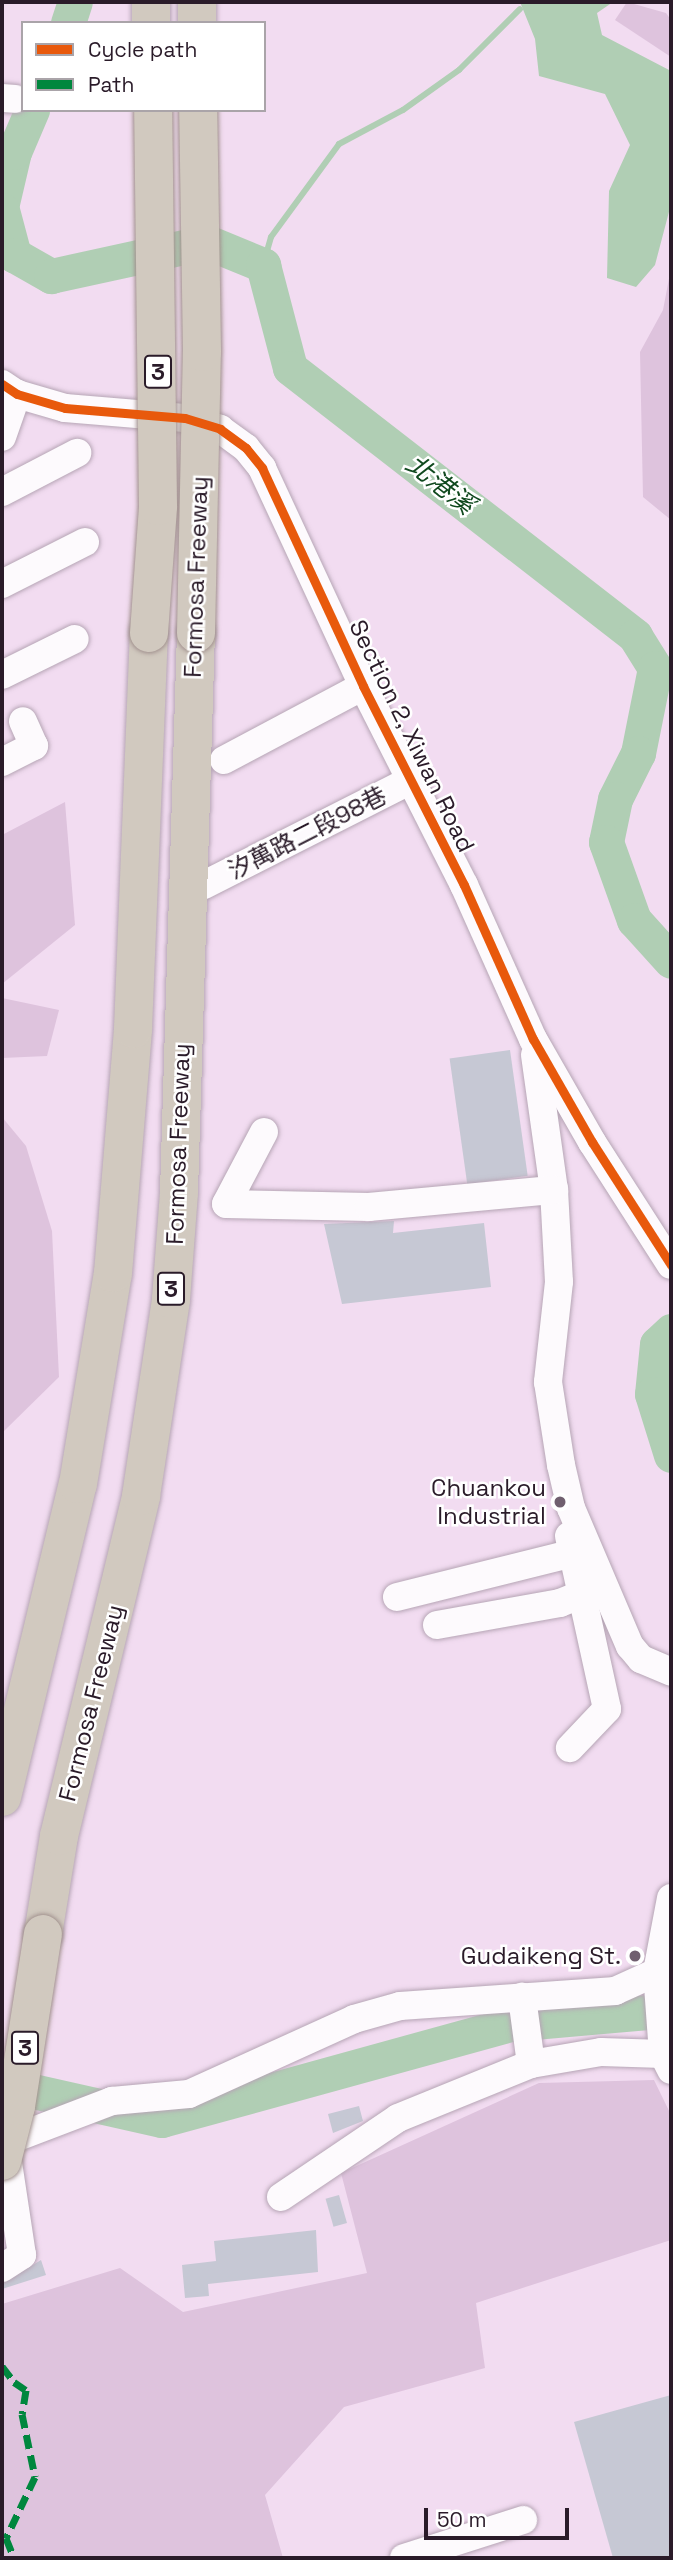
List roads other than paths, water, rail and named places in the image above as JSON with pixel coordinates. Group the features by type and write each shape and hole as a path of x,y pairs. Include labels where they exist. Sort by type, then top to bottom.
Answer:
{"highway":[{"path":"151,2 151,21"},
{"path":"197,2 197,21"},
{"name":"Formosa Freeway","path":"2,1797 78,1484 113,1273 134,1029 149,633 158,506 153,112"},
{"name":"Formosa Freeway","path":"3,2149 16,2106 59,1836 141,1496 171,1299 179,1192 196,633 202,352 198,112"}],"street":[{"path":"2,437 9,389"},
{"name":"Section 2, Xiwan Road","path":"9,389 65,408 185,418 220,429 246,448 285,511 363,687 464,885 533,1039 592,1142 671,1265"},
{"path":"2,492 76,453"},
{"path":"2,584 85,542"},
{"path":"2,675 75,639"},
{"path":"224,760 363,687"},
{"path":"2,762 34,747 23,721"},
{"name":"汐萬路二段98巷","path":"204,885 409,781"},
{"path":"533,1039 554,1189 559,1282 548,1382 571,1508 630,1646 641,1659 671,1672"},
{"path":"264,1132 226,1204 369,1206 554,1189"},
{"path":"570,1748 607,1709 569,1534 571,1508"},
{"path":"397,1597 573,1553"},
{"path":"437,1625 560,1603 582,1594"},
{"path":"281,2197 398,2118 531,2064 601,2052 667,2062 657,1972 671,1898"},
{"path":"2,2268 22,2255 3,2149 76,2111 112,2101 189,2094 354,2019 400,2007 615,1991 657,1972"},
{"path":"522,1997 531,2064"},
{"path":"404,2558 523,2520"}],"waterway":[{"name":"北港溪","path":"69,21 75,2"},
{"path":"263,265 271,237 339,144 403,110 459,70 520,9"},
{"name":"北港溪","path":"2,203 14,152 31,112"},
{"name":"北港溪","path":"2,210 14,255 51,276 207,242 263,265 290,368 635,636 655,668 638,753 615,799 606,842 634,920 671,961"},
{"name":"北港溪","path":"671,1331 657,1344 652,1394 671,1455"},
{"path":"2,2084 162,2120 511,2024 671,2010"}],"place":[{"name":"Chuankou Industrial","path":"560,1502"},
{"name":"Gudaikeng St.","path":"635,1956"}]}
